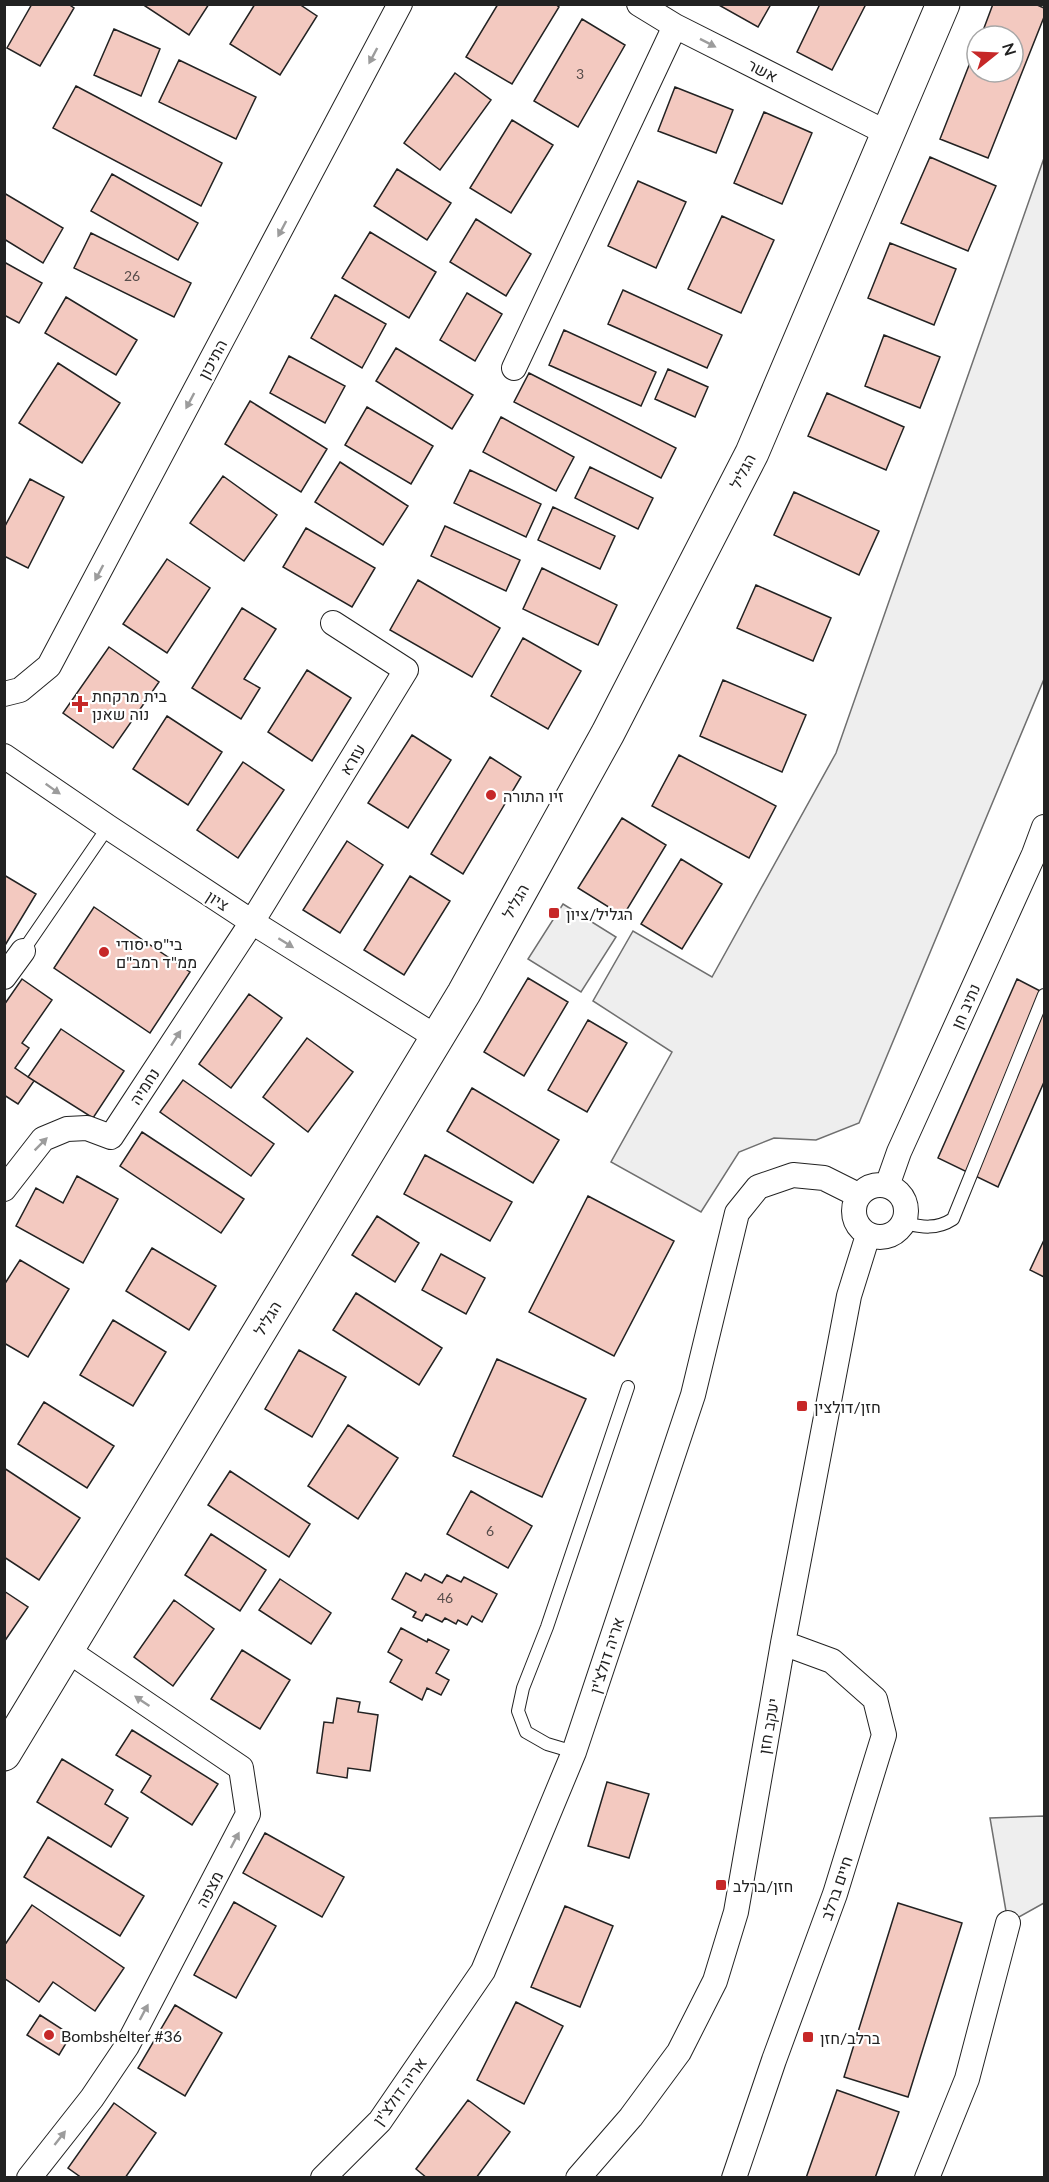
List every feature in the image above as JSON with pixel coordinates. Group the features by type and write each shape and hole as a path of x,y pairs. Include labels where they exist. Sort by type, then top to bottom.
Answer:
{"street":[{"name":"התיכון","path":"4,694 20,690 49,666 400,4"},
{"name":"אשר","path":"639,4 675,26 889,134"},
{"name":"הגליל","path":"4,1754 464,993 608,733 747,463 943,4"},
{"path":"514,368 675,26"},
{"name":"עזרא","path":"252,922 406,670 333,623"},
{"name":"ציון","path":"4,756 252,922 436,1037"},
{"name":"נתיב חן","path":"887,1186 899,1152 1034,854 1044,827"},
{"name":"נחמיה","path":"4,1189 43,1139 67,1129 87,1128 111,1137 252,922"},
{"path":"4,977 23,951"},
{"name":"אריה דולצ'ין","path":"323,2178 380,2121 483,1971 574,1752 693,1395 737,1214 758,1187 793,1175 824,1178 858,1195"},
{"path":"873,1185 887,1186 903,1198 906,1214 903,1222 892,1234 876,1237 868,1235 855,1222 854,1203 865,1189 873,1185"},
{"name":"יעקב חזן","path":"578,2178 631,2117 679,2052 715,1981 736,1911 783,1643 849,1296 868,1235"},
{"name":"חיים ברלב","path":"734,2178 834,1894 884,1735 875,1699 832,1661 783,1643"},
{"name":"מצפה","path":"28,2178 92,2098 127,2046 248,1814 241,1768 67,1650"},
{"path":"927,2178 967,2079 1008,1923"}],"lane":[{"path":"23,951 108,827"},
{"path":"903,1222 923,1228 942,1226 952,1219 1044,995"},
{"path":"574,1752 547,1744 526,1732 518,1711 523,1688 547,1627 628,1387"}],"shaded area":[{"path":"1044,158 1044,679 859,1123 816,1140 774,1138 739,1152 701,1212 611,1162 672,1052 593,1001 633,931 712,977 836,753"},
{"path":"563,904 616,937 581,992 528,959"},
{"path":"1044,1816 1044,1903 1008,1923 990,1818"}],"building":[{"path":"32,4 68,4 74,8 40,66 7,48"},
{"path":"142,4 209,4 189,35"},
{"path":"255,4 299,4 317,16 280,75 230,44"},
{"path":"498,4 555,4 559,7 512,84 466,57"},
{"path":"717,4 771,4 758,27"},
{"path":"820,4 866,4 832,70 797,52"},
{"path":"993,4 1035,4 1044,8 1044,17 1025,65 1025,24 986,24"},
{"path":"582,19 625,45 578,127 534,101"},
{"path":"114,29 160,49 141,96 94,75"},
{"path":"179,60 256,97 236,139 159,102"},
{"path":"455,73 491,100 440,170 404,143"},
{"path":"965,75 965,84 1017,84 988,158 940,139"},
{"path":"76,86 222,163 201,206 53,128"},
{"path":"675,87 733,110 716,153 658,131"},
{"path":"764,112 812,133 782,204 734,183"},
{"path":"512,120 553,145 511,213 470,188"},
{"path":"930,157 996,186 968,251 901,223"},
{"path":"397,169 451,203 427,240 374,206"},
{"path":"112,174 198,223 178,260 91,211"},
{"path":"638,181 686,202 656,268 608,246"},
{"path":"4,193 63,228 43,263 4,239"},
{"path":"722,216 774,240 741,313 688,289"},
{"path":"476,219 531,254 506,296 450,262"},
{"path":"370,232 436,272 409,318 342,278"},
{"path":"91,233 191,283 174,317 74,268"},
{"path":"890,243 956,269 934,325 868,298"},
{"path":"4,262 42,283 19,323 4,315"},
{"path":"623,290 722,335 707,368 608,324"},
{"path":"467,293 502,314 475,361 440,340"},
{"path":"335,295 386,324 362,368 311,338"},
{"path":"66,297 137,340 116,375 45,333"},
{"path":"564,330 656,372 641,406 549,365"},
{"path":"884,335 940,357 920,408 865,386"},
{"path":"396,348 473,395 452,429 376,381"},
{"path":"289,356 345,386 325,423 270,393"},
{"path":"58,363 120,403 82,463 19,423"},
{"path":"668,369 708,387 695,417 655,399"},
{"path":"529,373 676,448 661,478 514,402"},
{"path":"827,393 904,427 886,470 808,436"},
{"path":"250,401 327,449 301,492 225,444"},
{"path":"367,407 433,446 411,484 345,445"},
{"path":"501,417 574,457 556,491 483,452"},
{"path":"340,462 408,506 383,545 315,502"},
{"path":"590,467 653,498 638,529 575,498"},
{"path":"470,470 541,504 526,537 454,503"},
{"path":"223,476 277,515 244,561 190,523"},
{"path":"30,479 64,497 28,568 4,556 4,528"},
{"path":"794,492 879,531 859,575 774,535"},
{"path":"553,507 615,536 600,569 538,540"},
{"path":"445,526 520,560 506,591 431,556"},
{"path":"306,528 375,568 352,607 283,567"},
{"path":"167,559 210,588 167,653 123,624"},
{"path":"542,568 617,605 598,645 523,609"},
{"path":"418,580 500,628 472,677 390,630"},
{"path":"756,585 831,618 813,661 737,628"},
{"path":"242,608 276,629 244,679 260,688 241,719 192,688"},
{"path":"523,638 581,671 548,729 491,696"},
{"path":"109,647 159,682 113,748 63,713"},
{"path":"307,670 351,698 312,761 268,732"},
{"path":"723,680 806,715 782,772 700,736"},
{"path":"167,716 222,752 188,805 133,769"},
{"path":"412,735 451,760 408,828 368,803"},
{"path":"679,755 776,806 749,858 652,806"},
{"path":"490,757 521,777 463,874 431,854"},
{"path":"243,762 284,790 238,858 197,830"},
{"path":"622,818 666,845 623,916 578,888"},
{"path":"347,841 383,865 340,933 303,910"},
{"path":"681,859 722,884 682,949 641,924"},
{"path":"4,875 36,894 4,947"},
{"path":"410,876 450,901 404,975 364,950"},
{"path":"94,907 190,972 150,1033 54,968"},
{"path":"528,978 568,1002 524,1076 484,1052"},
{"path":"22,979 52,1000 22,1043 29,1048 15,1068 34,1081 18,1104 4,1095 4,1005"},
{"path":"1017,979 1044,993 1044,1082 998,1187 938,1158"},
{"path":"249,994 282,1018 231,1088 199,1064"},
{"path":"588,1020 627,1043 587,1112 548,1090"},
{"path":"61,1029 124,1071 93,1118 28,1077"},
{"path":"307,1038 353,1072 308,1132 263,1097"},
{"path":"183,1080 274,1144 251,1176 160,1112"},
{"path":"472,1088 559,1140 533,1183 447,1131"},
{"path":"142,1132 244,1199 221,1233 120,1166"},
{"path":"425,1155 512,1202 490,1241 404,1194"},
{"path":"77,1176 118,1199 83,1263 16,1226 36,1188 63,1203"},
{"path":"588,1196 674,1241 614,1356 529,1312"},
{"path":"377,1216 419,1243 395,1282 352,1255"},
{"path":"1044,1240 1044,1277 1030,1270"},
{"path":"152,1248 216,1286 189,1330 126,1291"},
{"path":"441,1254 485,1278 466,1314 422,1290"},
{"path":"20,1260 69,1289 28,1357 4,1343 4,1285"},
{"path":"356,1293 442,1348 419,1385 333,1330"},
{"path":"113,1320 166,1352 133,1406 80,1375"},
{"path":"299,1350 346,1377 312,1437 265,1409"},
{"path":"497,1359 586,1399 542,1497 453,1456"},
{"path":"44,1402 114,1446 87,1488 18,1444"},
{"path":"348,1425 398,1458 358,1519 308,1486"},
{"path":"4,1468 80,1518 39,1580 4,1557"},
{"path":"230,1471 310,1524 289,1557 208,1505"},
{"path":"471,1491 532,1526 508,1568 447,1534"},
{"path":"211,1534 266,1570 240,1611 185,1575"},
{"path":"406,1573 421,1581 425,1574 442,1583 447,1575 461,1582 464,1577 497,1594 482,1622 472,1616 467,1625 458,1620 456,1624 445,1618 442,1622 426,1614 422,1621 413,1617 416,1612 392,1599"},
{"path":"280,1579 331,1613 311,1644 259,1610"},
{"path":"4,1591 28,1607 4,1642"},
{"path":"174,1600 214,1629 173,1686 134,1657"},
{"path":"401,1628 427,1642 428,1639 449,1650 436,1673 449,1680 441,1695 427,1688 422,1700 390,1682 402,1660 388,1652"},
{"path":"242,1650 290,1680 260,1729 211,1699"},
{"path":"337,1698 360,1702 358,1712 378,1715 370,1771 348,1768 347,1778 317,1773 324,1722 333,1723"},
{"path":"132,1730 218,1784 192,1825 141,1792 151,1776 116,1755"},
{"path":"62,1759 113,1790 105,1804 128,1818 111,1847 37,1802"},
{"path":"607,1782 649,1794 629,1858 588,1846"},
{"path":"265,1833 344,1877 322,1917 243,1873"},
{"path":"48,1837 144,1896 120,1936 24,1877"},
{"path":"234,1902 276,1926 236,1998 194,1975"},
{"path":"898,1903 962,1923 908,2097 844,2077"},
{"path":"32,1905 124,1968 95,2011 53,1982 39,2002 4,1978 4,1946"},
{"path":"565,1906 613,1926 580,2007 531,1987"},
{"path":"516,2002 563,2026 524,2104 477,2080"},
{"path":"175,2005 222,2033 185,2096 138,2068"},
{"name":"Bombshelter #36","path":"40,2015 71,2035 59,2055 27,2035"},
{"path":"837,2090 899,2112 875,2178 806,2178"},
{"path":"468,2100 510,2132 476,2178 427,2178 416,2169"},
{"path":"114,2103 156,2133 125,2178 82,2178 68,2168"}],"place":[{"name":"בית מרקחת נוה שאנן","path":"80,704"},
{"name":"זיו התורה","path":"491,795"},
{"name":"הגליל/ציון","path":"554,913"},
{"name":"בי\"ס יסודי ממ\"ד רמב\"ם","path":"104,952"},
{"name":"חזן/דולצין","path":"802,1406"},
{"name":"חזן/ברלב","path":"721,1885"},
{"name":"Bombshelter #36","path":"49,2035"},
{"name":"ברלב/חזן","path":"808,2037"}]}
